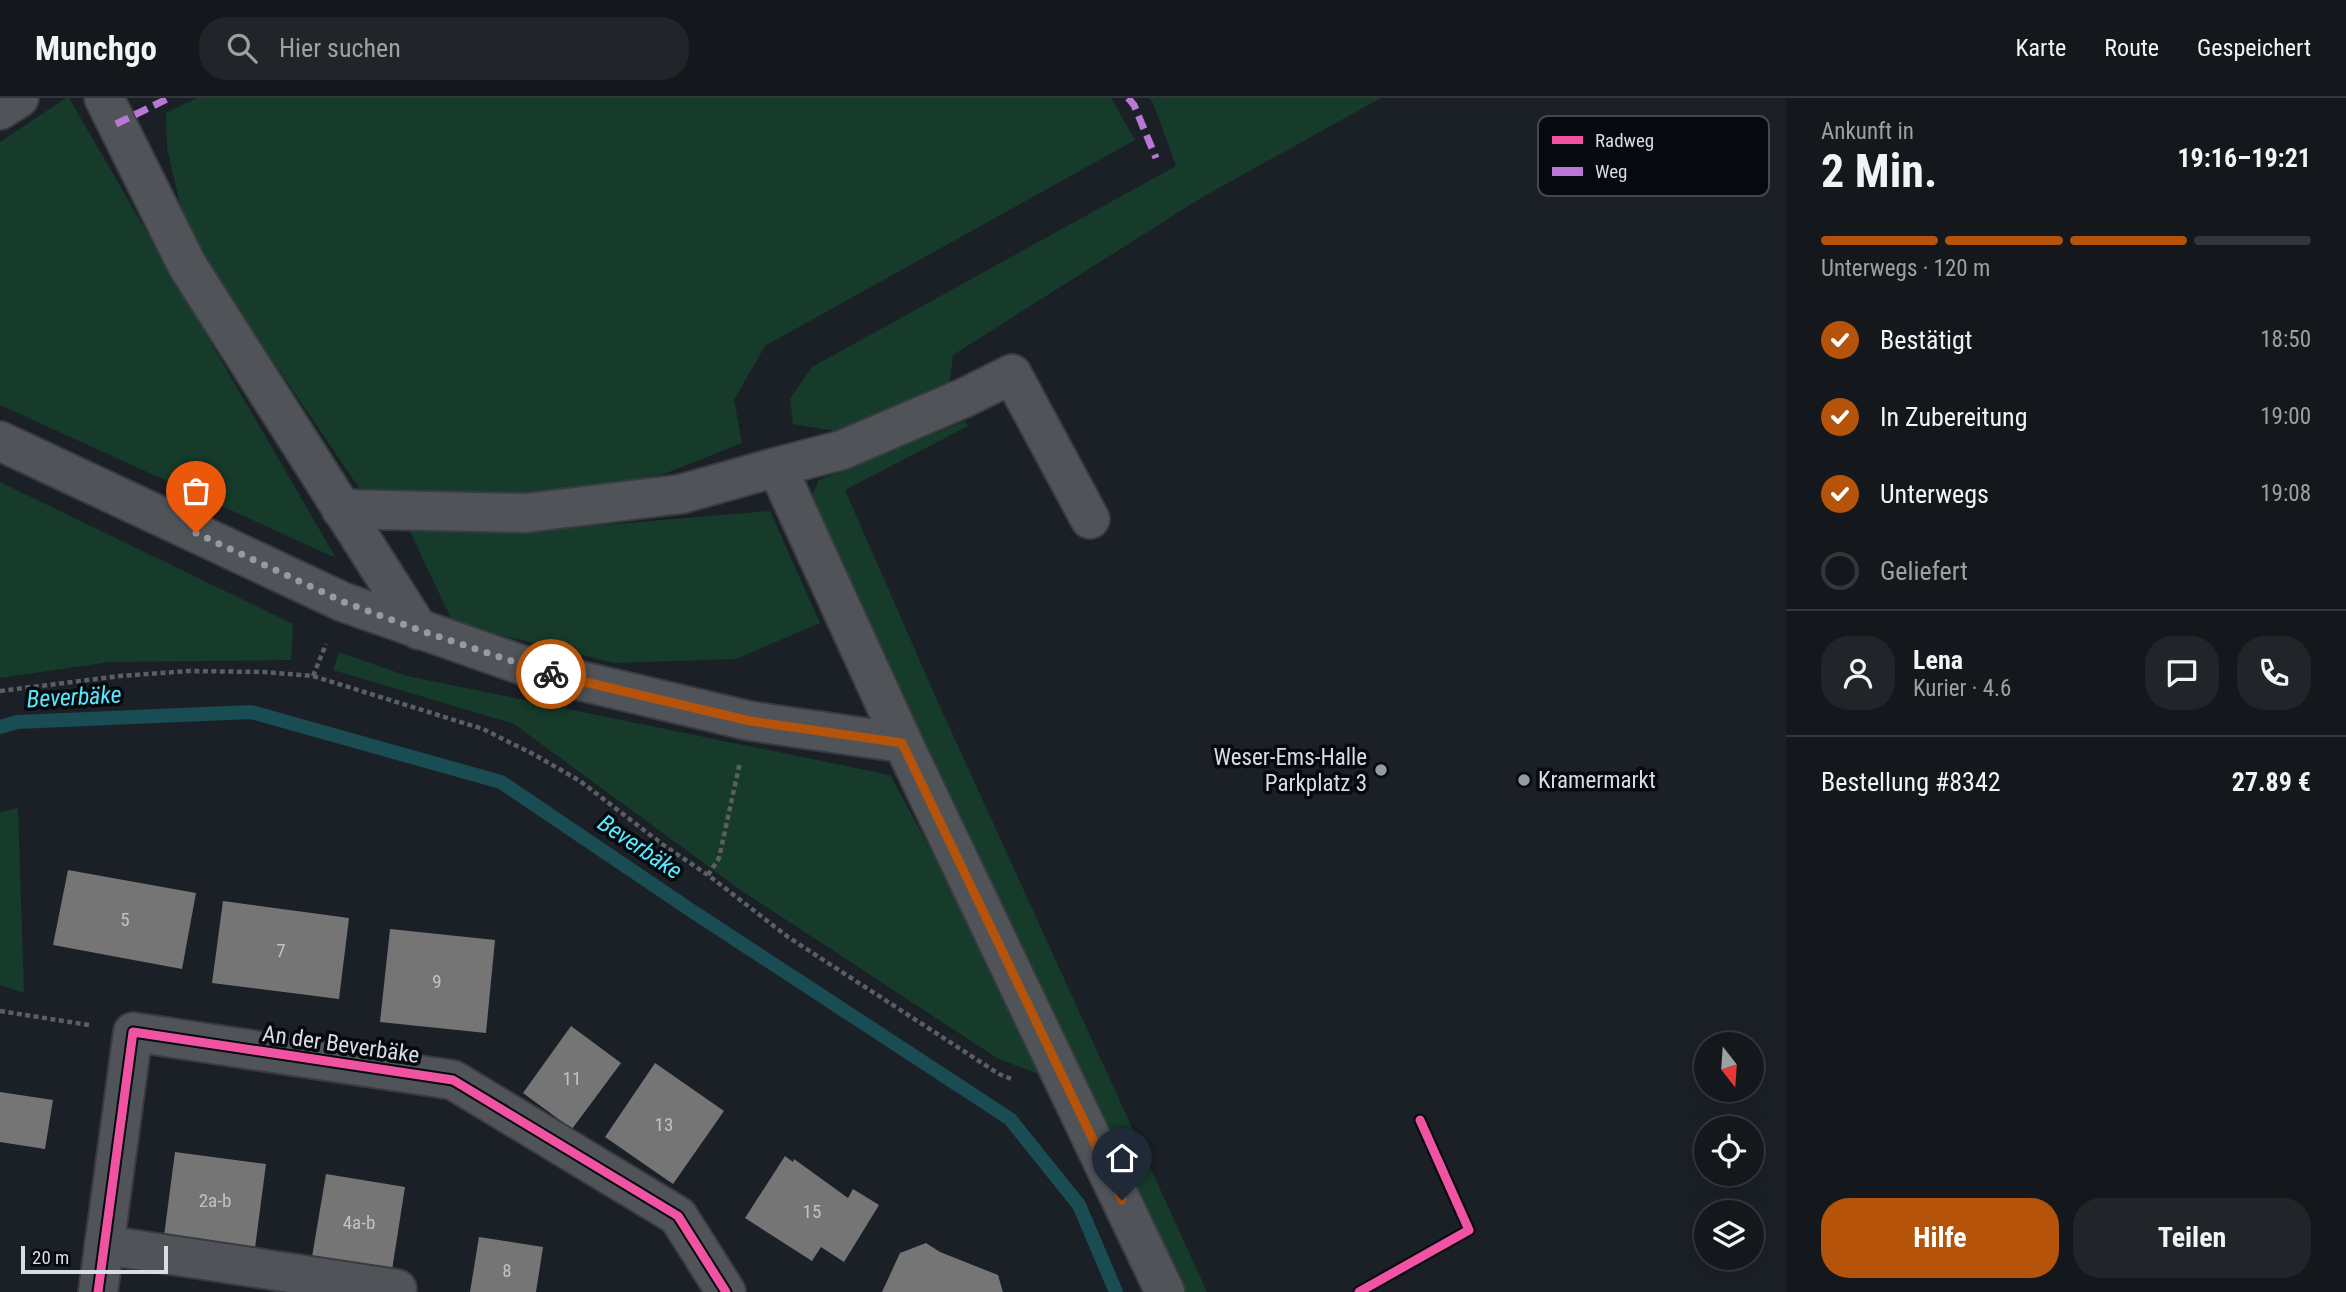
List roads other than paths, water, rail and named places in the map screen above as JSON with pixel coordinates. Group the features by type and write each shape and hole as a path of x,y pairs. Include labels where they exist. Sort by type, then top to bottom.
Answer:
{"street":[{"path":"0,110 19,98"},
{"path":"104,98 187,265 419,630"},
{"path":"341,509 526,513 681,494 842,450 1012,374 1090,519"},
{"path":"0,441 344,602 539,671 750,721 902,743"},
{"path":"777,467 902,743 1165,1292"},
{"name":"An der Beverbäke","path":"98,1292 133,1032 453,1080 678,1216 726,1292"},
{"path":"104,1245 397,1289"}],"waterway":[{"name":"Beverbäke","path":"0,727 17,722 251,712 501,782 689,909 1010,1119 1079,1205 1116,1292"}],"place":[{"name":"Weser-Ems-Halle Parkplatz 3","path":"1381,770"},
{"name":"Kramermarkt","path":"1524,780"}]}
